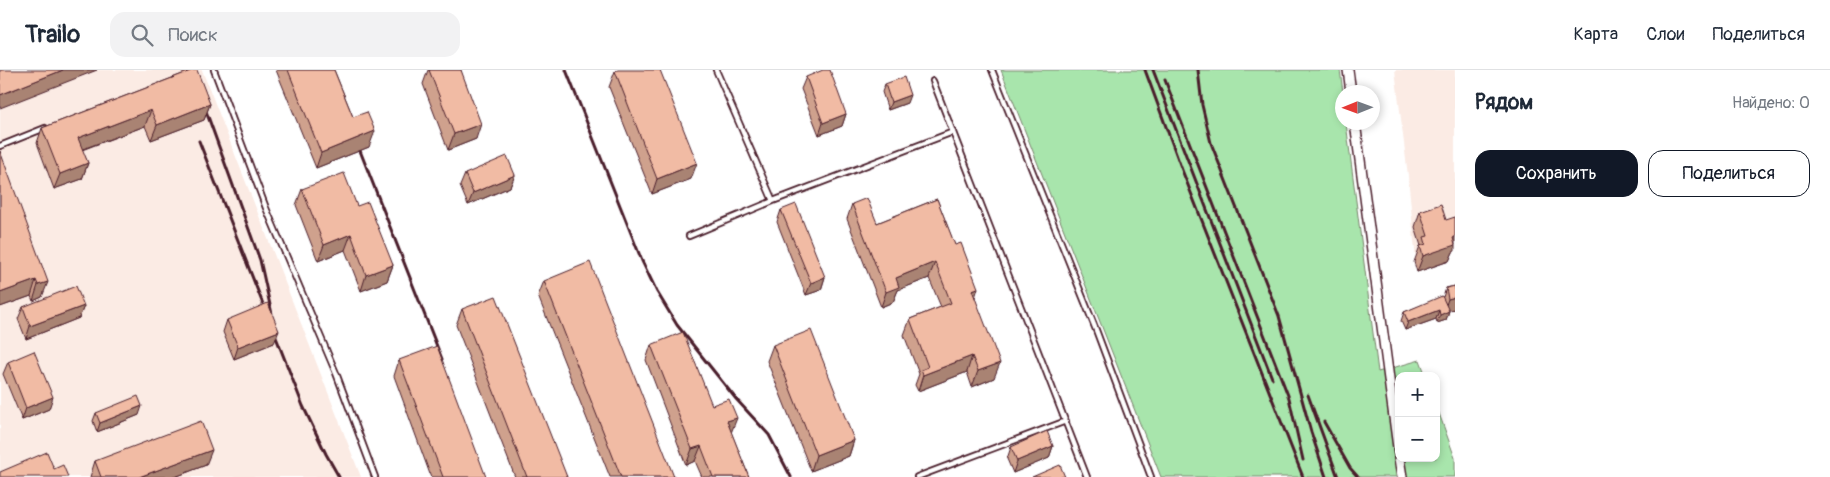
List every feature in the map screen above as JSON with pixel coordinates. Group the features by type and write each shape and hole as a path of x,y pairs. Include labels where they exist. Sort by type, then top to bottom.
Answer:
{"street":[{"path":"1348,70 1350,85"},
{"path":"1356,130 1395,427"},
{"path":"1400,462 1402,477"}],"lane":[{"path":"214,70 266,208 336,373 375,477"},
{"path":"716,70 774,201"},
{"path":"992,70 1096,330 1151,477"},
{"path":"933,81 1088,477"},
{"path":"0,146 54,125"},
{"path":"689,236 953,132"},
{"path":"917,477 1066,421"}],"shaded area":[{"path":"0,70 202,70 361,477 0,477"},
{"path":"1395,70 1455,70 1455,251 1448,253 1449,261 1417,272 1408,176"}],"green space":[{"path":"1001,70 1340,70 1342,85 1335,85 1335,130 1347,130 1378,372 1420,360 1424,372 1395,372 1395,462 1440,462 1440,416 1455,458 1455,477 1161,477"}],"building":[{"path":"0,70 63,70 0,95"},
{"path":"197,70 210,104 157,125 151,110 78,138 88,163 60,174 42,128"},
{"path":"288,70 334,70 353,117 367,112 375,131 321,153"},
{"path":"429,70 461,70 481,124 454,134"},
{"path":"660,70 697,163 657,179 615,71"},
{"path":"823,70 830,70 846,114 823,123 806,77"},
{"path":"904,77 910,95 891,102 885,84"},
{"path":"0,151 48,282 38,285 36,280 0,293"},
{"path":"507,156 515,175 473,193 465,174"},
{"path":"344,173 357,206 368,202 393,265 366,275 351,234 324,245 302,189"},
{"path":"867,198 877,223 937,199 955,245 961,243 978,288 972,290 1000,363 978,371 972,356 923,375 921,370 928,367 910,319 951,303 935,262 896,278 899,287 886,292 852,204"},
{"path":"796,204 825,277 811,283 781,210"},
{"path":"1441,204 1446,220 1455,217 1455,237 1453,238 1455,245 1423,256 1420,246 1426,244 1424,237 1428,236 1420,211"},
{"path":"590,262 674,477 621,477 544,281"},
{"path":"76,286 84,306 30,326 23,307"},
{"path":"1455,286 1455,297 1448,299 1446,288"},
{"path":"496,296 567,477 527,477 462,309"},
{"path":"1442,296 1449,311 1440,315 1439,310 1408,322 1404,312"},
{"path":"268,303 279,331 238,347 227,320"},
{"path":"811,330 854,440 816,455 773,345"},
{"path":"683,332 712,405 729,399 737,418 727,421 749,477 713,477 701,446 692,449 651,345"},
{"path":"437,346 486,477 443,477 399,360"},
{"path":"34,351 53,397 26,408 8,362"},
{"path":"138,396 142,406 100,423 96,413"},
{"path":"201,421 212,450 139,477 101,477 95,461"},
{"path":"1047,431 1053,446 1017,461 1011,447"},
{"path":"47,452 54,469 63,465 68,477 0,477 0,472"},
{"path":"1060,465 1065,477 1032,477"}],"railway":[{"path":"566,70 642,261 657,292 677,325 736,399 769,435 791,477"},
{"path":"1145,70 1182,170 1303,477"},
{"path":"1153,70 1272,378"},
{"path":"1198,70 1202,105 1211,143 1279,316 1311,432 1326,477"},
{"path":"1165,80 1289,398 1303,460"},
{"path":"202,100 260,260 272,314"},
{"path":"355,138 442,359"},
{"path":"199,141 303,406 339,477"},
{"path":"1308,395 1338,477"},
{"path":"1324,422 1350,468 1358,477"}]}
